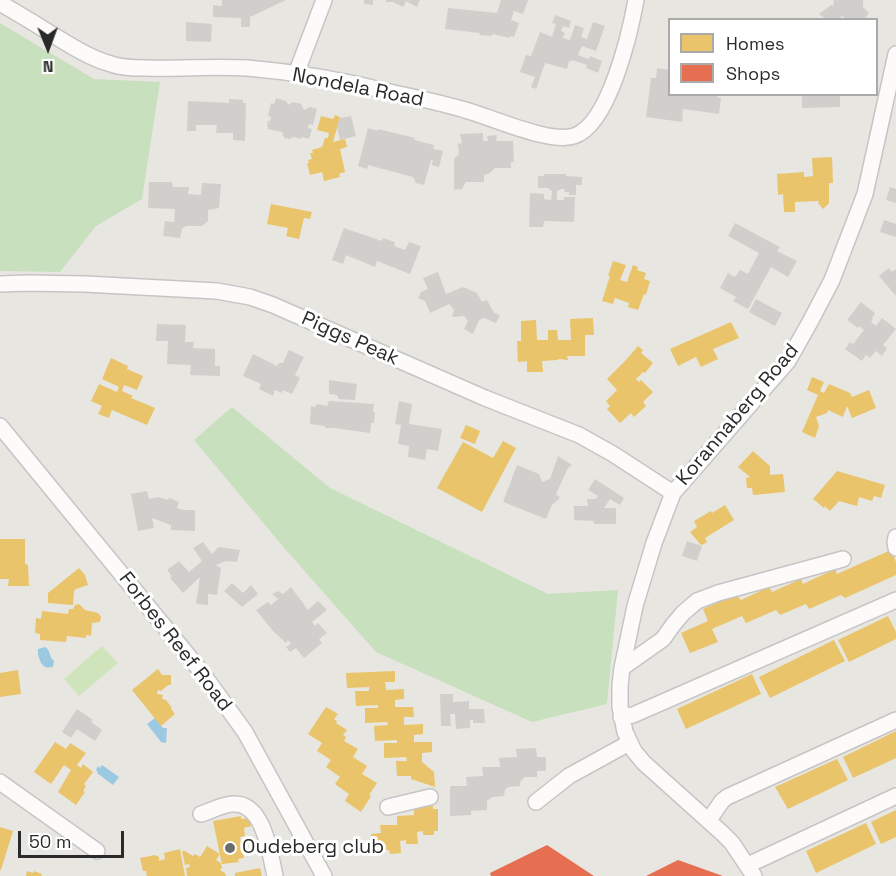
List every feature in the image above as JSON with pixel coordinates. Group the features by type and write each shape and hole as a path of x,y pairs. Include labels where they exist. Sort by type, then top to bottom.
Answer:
{"street":[{"path":"296,75 324,0"},
{"name":"Nondela Road","path":"0,3 81,51 113,65 158,69 246,68 296,75 388,91 466,110 542,135 557,137 573,136 587,130 597,118 617,72 636,0"},
{"name":"Korannaberg Road","path":"751,870 732,843 644,763 629,743 621,717 619,696 622,668 638,597 661,523 673,493 788,361 832,280 865,194 896,54"},
{"name":"Piggs Peak","path":"0,284 85,284 217,291 250,297 485,398 579,435 673,493"},
{"name":"Forbes Reef Road","path":"0,426 207,679 245,732 324,876"},
{"path":"896,537 896,548"},
{"path":"622,668 663,639 683,613 698,601 718,592 843,559"},
{"path":"621,717 633,715 896,600"},
{"path":"709,820 727,797 896,720"},
{"path":"536,802 569,776 629,743"},
{"path":"0,782 98,850"},
{"path":"751,870 896,796"},
{"path":"388,807 430,797"},
{"path":"201,814 231,804 250,809 265,831 275,876"}],"green space":[{"path":"0,23 94,79 160,82 142,199 96,226 60,272 0,271"},
{"path":"232,407 330,488 548,594 618,590 607,704 532,722 376,652 286,550 194,440"},
{"path":"102,646 118,663 79,696 64,679"}],"water":[{"path":"45,647 54,661 53,667 45,667 39,659 38,649"},
{"path":"155,718 163,728 167,728 166,743 161,742 147,724"},
{"path":"102,765 119,777 113,785 97,773 98,766 100,768"}],"building: Homes":[{"path":"335,115 340,117 333,142 345,139 347,147 340,149 345,172 339,174 340,177 324,181 322,172 310,175 307,163 312,159 310,153 313,153 312,150 322,147 325,138 328,138 329,133 317,130 321,116 333,119"},
{"path":"832,157 833,183 829,183 829,203 823,209 819,201 795,202 795,212 784,212 783,194 778,195 777,174 804,172 804,177 813,176 812,158"},
{"path":"271,204 312,212 310,219 304,218 299,239 286,236 288,228 267,224"},
{"path":"613,261 626,265 620,280 627,282 633,265 638,267 637,270 646,273 644,279 650,281 638,310 628,307 629,303 615,298 613,304 602,301"},
{"path":"593,318 594,335 585,335 585,356 567,356 568,360 542,361 543,372 527,372 527,361 518,362 517,341 521,341 521,321 536,320 537,340 548,340 548,330 557,330 558,340 571,340 570,319"},
{"path":"731,322 739,338 713,349 718,359 701,367 696,357 678,366 670,349"},
{"path":"638,346 643,350 641,353 653,363 636,379 639,382 641,380 653,392 643,402 646,406 634,417 631,413 620,423 607,409 610,406 606,401 617,390 607,379"},
{"path":"111,358 143,376 137,390 124,385 122,391 133,396 131,398 155,408 147,425 112,410 109,418 98,414 102,406 91,401 99,384 117,392 119,387 102,379"},
{"path":"812,377 824,382 820,391 824,393 829,384 850,393 852,397 869,390 876,408 852,418 847,406 843,417 828,410 827,413 816,417 819,426 815,438 802,432 818,395 807,390"},
{"path":"466,425 480,431 475,444 460,438"},
{"path":"503,441 516,448 482,512 437,488 463,442 493,458"},
{"path":"753,451 770,466 770,475 783,474 785,492 753,495 752,488 747,488 746,478 750,477 738,467"},
{"path":"837,471 885,485 881,498 874,496 872,501 859,497 857,506 839,501 830,511 825,506 824,508 813,499"},
{"path":"725,505 734,520 705,538 707,542 700,544 690,532 697,527 694,521"},
{"path":"0,539 25,539 25,564 28,565 29,586 8,586 9,579 0,579"},
{"path":"891,550 896,562 896,575 845,598 841,595 809,609 806,604 780,615 776,610 746,623 742,616 712,629 718,642 690,653 681,633 708,621 703,609 736,595 741,600 769,587 772,592 801,579 803,584 835,569 837,574"},
{"path":"79,568 85,575 88,585 74,591 73,605 48,603 48,593"},
{"path":"79,604 85,610 98,613 101,617 100,622 92,623 91,636 86,635 86,638 67,636 66,642 40,640 40,634 35,633 36,618 41,619 42,611 68,614 69,609"},
{"path":"888,616 896,632 896,639 849,662 838,640"},
{"path":"834,640 845,661 770,698 759,677"},
{"path":"158,669 162,675 171,675 171,685 161,691 158,690 157,694 163,695 162,699 166,700 175,714 161,726 132,690"},
{"path":"18,670 21,694 0,697 0,673"},
{"path":"395,671 395,682 385,682 386,690 404,689 404,699 395,700 395,707 413,707 414,717 404,717 404,725 423,724 423,734 414,735 414,742 432,742 432,752 422,753 422,762 434,772 435,787 411,779 411,776 397,776 396,761 407,761 406,757 384,758 384,743 397,743 397,740 375,741 374,726 388,725 387,722 365,723 365,708 378,708 378,705 356,706 355,691 369,691 369,687 347,688 346,673"},
{"path":"752,674 761,694 686,729 677,709"},
{"path":"326,707 338,714 334,719 336,723 347,730 343,735 346,737 344,741 358,749 353,757 367,766 362,774 377,783 361,812 345,801 349,794 335,784 340,777 326,767 331,760 317,751 322,743 308,734"},
{"path":"896,731 896,758 853,778 843,757"},
{"path":"55,742 66,749 70,743 86,753 77,765 81,768 83,764 93,772 84,784 86,786 83,791 85,792 76,805 58,792 71,770 64,765 51,784 34,772"},
{"path":"837,759 848,780 788,809 775,787"},
{"path":"433,806 433,809 438,809 438,831 434,831 434,835 423,835 423,831 417,832 418,844 406,844 406,840 400,841 401,853 390,854 389,850 376,849 371,834 381,833 380,825 397,825 397,816 414,815 414,807"},
{"path":"896,810 896,837 881,844 871,822"},
{"name":"Oudeberg club","path":"241,816 241,819 249,818 251,826 244,828 245,836 240,837 244,858 238,859 239,862 222,864 213,821"},
{"path":"866,823 876,844 816,873 806,851"},
{"path":"0,827 13,831 1,870 0,870"},
{"name":"Oudeberg club","path":"207,846 220,854 216,860 221,863 220,870 226,876 187,876 186,868 190,867 189,864 185,865 182,851 200,857"},
{"name":"Oudeberg club","path":"180,849 185,876 147,876 146,871 143,871 140,858 155,855 159,857 159,861 165,859 164,853"},
{"name":"Oudeberg club","path":"260,868 262,876 235,876 235,873"},
{"path":"27,871 42,874 41,876 26,876"}],"building: Shops":[{"path":"547,845 594,876 491,876 490,873"},
{"path":"678,860 723,876 646,876"}],"building: Other":[{"path":"222,0 286,0 250,17 250,27 241,27 241,18 213,17 213,5 222,6"},
{"path":"364,0 373,0 373,5 364,4"},
{"path":"386,0 420,0 417,7 406,1 403,7 393,2 386,2"},
{"path":"501,0 528,0 523,14 514,11 511,20 519,23 514,37 479,35 480,33 445,29 448,8 497,13"},
{"path":"834,0 863,0 863,7 869,13 865,18 844,18 843,16 824,18 819,14 831,5 833,6"},
{"path":"555,15 571,21 569,28 563,26 561,31 565,33 563,38 570,40 575,25 584,28 581,37 587,39 593,22 605,26 596,51 582,46 578,55 589,59 590,56 602,61 598,73 586,68 587,65 572,60 569,61 567,69 545,63 536,89 531,87 535,77 520,72 526,55 531,56 540,32 552,37 556,24 552,23"},
{"path":"186,22 212,24 211,42 186,41"},
{"path":"657,68 668,70 668,96 717,96 721,98 719,114 683,109 682,122 646,117 651,78 656,78"},
{"path":"802,96 840,96 840,107 802,108"},
{"path":"276,98 286,101 288,105 293,102 301,104 304,110 310,107 317,109 313,125 309,124 308,128 312,129 309,139 284,138 282,132 268,129 271,103 274,104"},
{"path":"229,99 243,100 243,103 246,103 245,141 233,140 233,133 216,133 217,125 196,125 196,131 187,131 188,101 229,103"},
{"path":"351,116 356,136 340,140 337,127 340,118"},
{"path":"368,128 415,138 414,140 434,145 433,149 443,151 439,167 432,165 433,160 431,160 424,185 416,183 413,177 368,165 367,169 358,166"},
{"path":"483,133 483,141 488,141 487,136 497,135 496,141 513,141 514,162 511,162 511,168 495,168 484,175 484,182 466,182 462,189 454,190 454,159 459,154 458,144 462,143 460,134"},
{"path":"544,174 582,177 582,185 576,185 576,195 569,195 569,192 564,192 565,189 557,191 557,200 564,200 564,197 575,197 574,222 544,221 543,227 529,227 530,193 544,194 544,199 551,200 552,191 548,188 538,188 538,176 544,176"},
{"path":"149,182 172,182 173,187 189,187 188,194 201,195 202,183 221,184 219,208 208,210 208,221 202,226 186,226 182,229 180,238 163,236 165,221 174,222 175,209 148,208"},
{"path":"890,187 896,189 896,203 886,200"},
{"path":"884,220 896,224 896,237 880,232"},
{"path":"735,223 780,247 777,251 797,261 788,277 771,267 748,309 733,301 736,297 720,288 728,273 735,277 740,270 748,274 759,253 728,236"},
{"path":"344,228 382,241 383,238 395,242 394,246 405,250 409,242 421,246 410,274 377,261 375,267 346,255 343,264 332,260"},
{"path":"889,268 892,272 896,269 896,296 879,276"},
{"path":"438,272 446,294 463,287 477,293 482,302 487,300 494,313 500,315 496,323 484,318 479,320 473,334 464,329 468,321 464,316 452,317 454,310 449,304 430,313 425,301 418,298 421,292 428,289 423,278"},
{"path":"756,299 782,313 775,326 749,312"},
{"path":"861,302 875,313 871,322 876,326 882,318 896,329 883,345 887,348 882,356 876,351 870,358 866,355 862,361 845,349 850,342 853,344 864,330 847,320"},
{"path":"157,324 186,325 185,342 194,342 193,348 215,349 215,366 220,366 220,376 190,375 191,365 167,364 168,341 156,341"},
{"path":"289,350 304,357 295,375 300,378 292,394 283,390 282,393 275,390 273,396 259,389 261,384 243,376 253,354 277,366 283,363"},
{"path":"329,380 357,384 355,400 339,399 337,395 329,394"},
{"path":"329,401 374,404 374,423 371,423 370,433 310,424 311,406 316,407 316,404 327,406"},
{"path":"399,401 412,404 409,424 442,429 438,451 427,449 425,460 408,457 409,446 398,444 401,425 395,424"},
{"path":"558,456 572,465 568,468 556,494 560,498 552,505 546,519 503,502 517,465 539,474 542,482 550,479"},
{"path":"595,479 624,498 620,505 610,499 604,508 616,508 616,524 594,524 594,521 574,520 574,506 588,506 587,499 596,499 598,496 588,490"},
{"path":"147,491 149,499 159,497 168,500 169,498 179,502 177,508 195,510 195,531 171,530 171,525 152,518 154,528 138,531 131,494"},
{"path":"687,541 702,546 697,561 682,556"},
{"path":"203,542 212,554 219,547 240,550 237,562 226,561 216,565 221,568 217,595 208,594 208,605 196,604 200,577 183,593 170,578 172,576 167,570 179,561 189,572 202,561 193,548"},
{"path":"232,583 243,593 251,585 258,594 242,607 224,591"},
{"path":"291,587 308,610 318,601 327,610 312,622 315,626 318,623 327,633 319,639 322,643 304,658 296,648 290,652 286,647 291,644 288,640 286,643 273,631 256,610 268,602 271,605 278,599 272,594 278,591 283,594"},
{"path":"440,694 453,694 453,702 469,701 469,709 484,709 485,723 473,723 473,720 470,720 470,728 456,729 455,714 450,714 451,726 441,726"},
{"path":"77,709 93,720 91,722 102,730 95,741 77,729 71,738 62,732"},
{"path":"536,748 537,757 546,757 546,771 537,771 537,777 525,777 520,782 520,786 508,787 504,796 492,797 487,801 487,810 471,811 471,815 450,816 450,786 467,786 466,777 483,776 482,767 500,767 499,758 517,757 516,749"}],"place":[{"name":"Oudeberg club","path":"230,848"}]}
